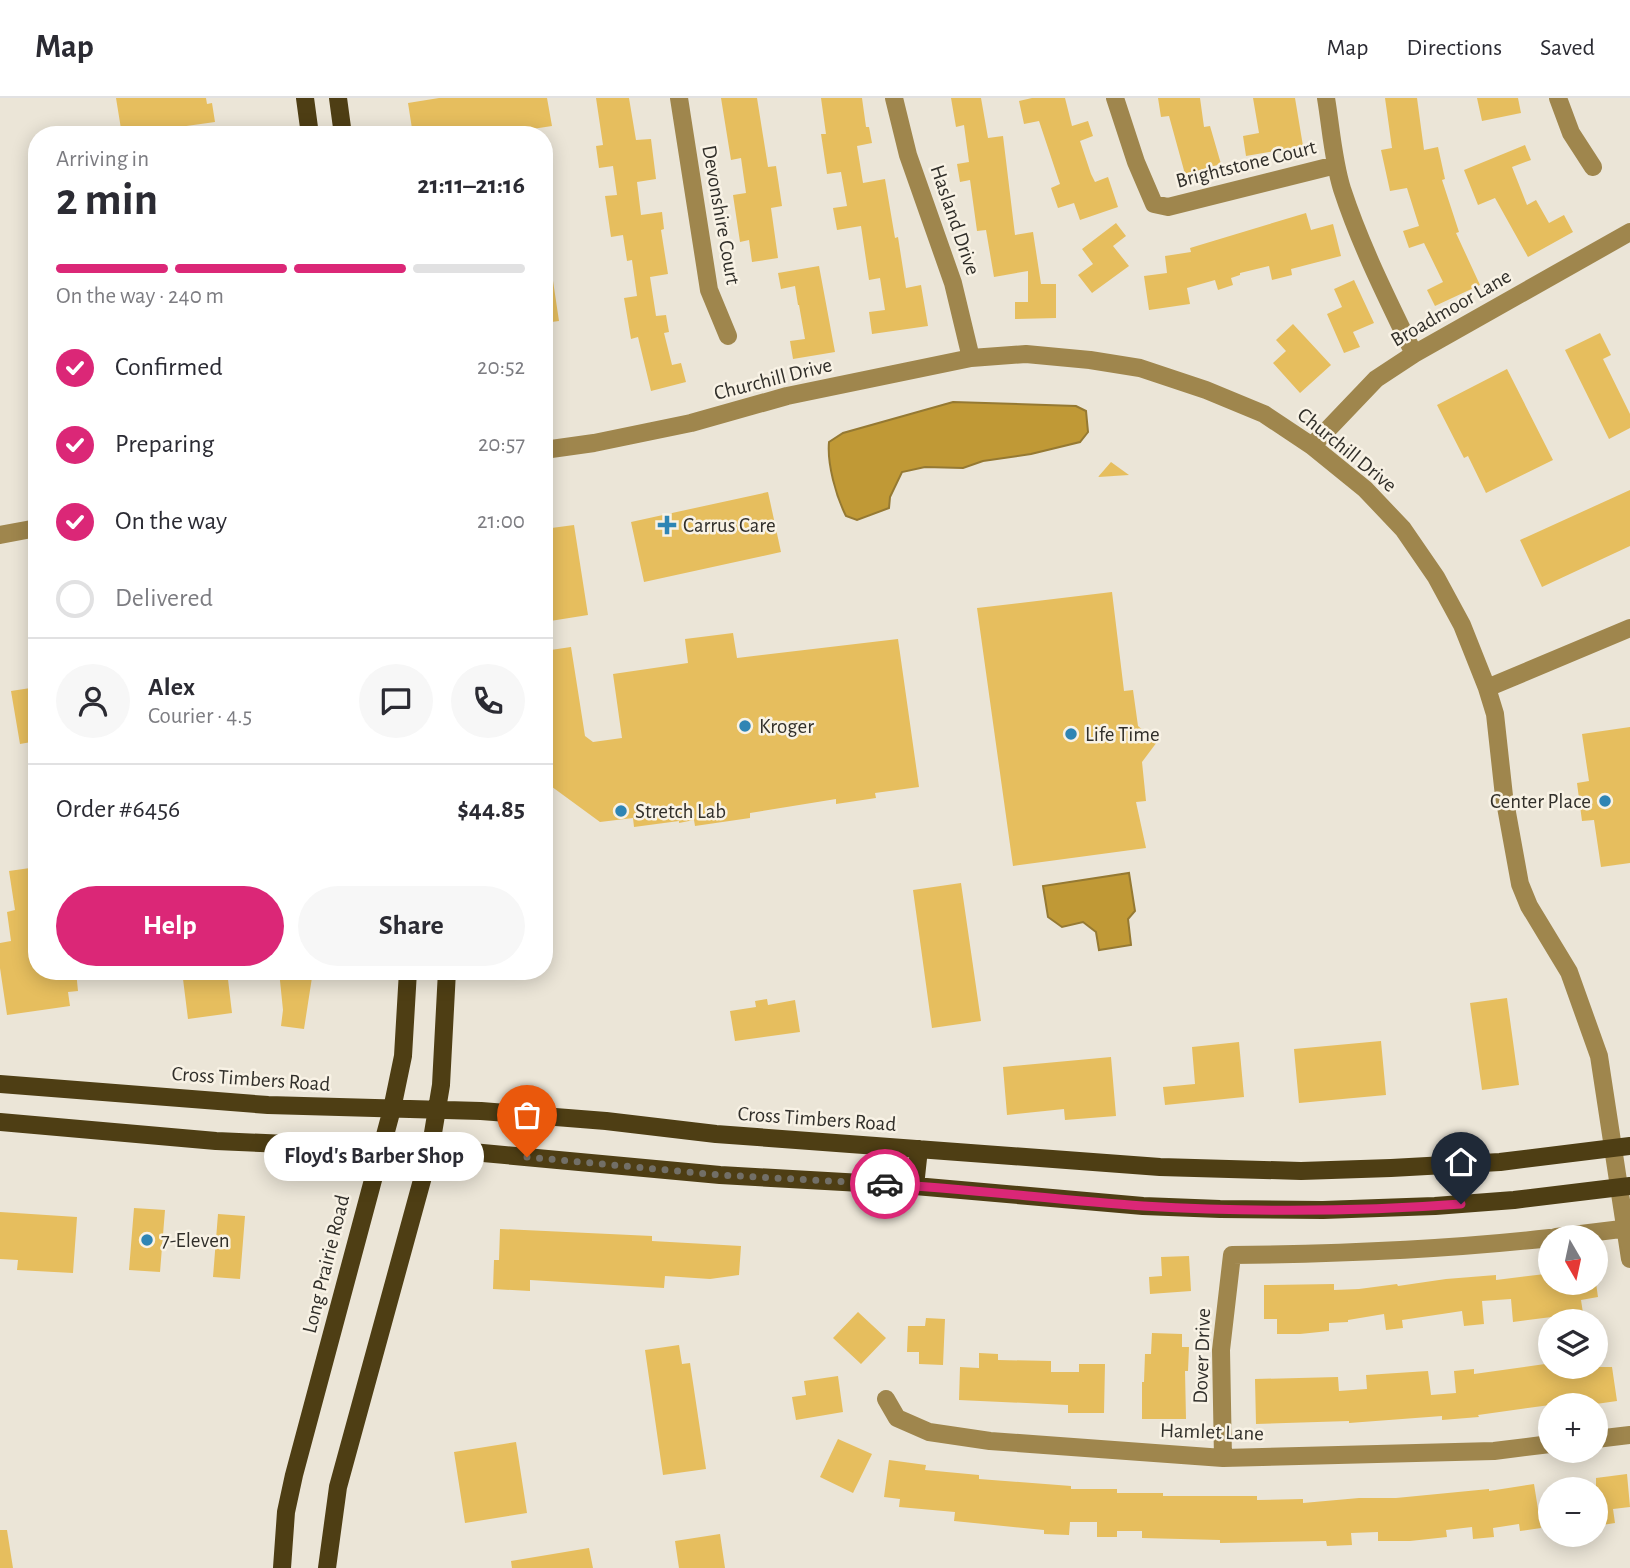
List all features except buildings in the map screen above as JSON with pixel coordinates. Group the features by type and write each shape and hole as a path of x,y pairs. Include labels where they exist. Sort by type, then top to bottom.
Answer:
{"main road":[{"path":"305,98 309,126"},
{"path":"338,98 342,126"},
{"name":"Long Prairie Road","path":"282,1568 286,1512 294,1475 379,1149 392,1109 402,1056 407,980"},
{"path":"327,1568 338,1487 430,1151 443,1054 447,980"},
{"name":"Cross Timbers Road","path":"0,1084 268,1105 494,1112 716,1134 1160,1167 1301,1171 1474,1164 1622,1147"},
{"path":"0,1122 216,1142 583,1161 720,1175 915,1186 1143,1206 1294,1211 1435,1206 1625,1186"},
{"path":"915,1186 919,1149"}],"street":[{"name":"Devonshire Court","path":"679,98 709,290 728,336"},
{"name":"Hasland Drive","path":"894,98 908,155 953,283 971,358"},
{"name":"Brightstone Court","path":"1115,98 1136,162 1154,204 1168,207 1336,165"},
{"path":"1326,98 1336,165 1367,257 1414,354"},
{"path":"1558,98 1571,133 1593,167"},
{"name":"Broadmoor Lane","path":"1312,446 1376,379 1414,354 1630,232"},
{"name":"Churchill Drive","path":"553,449 691,423 787,396 971,358 1026,354 1140,368 1206,390 1264,414 1312,446 1365,489 1403,529 1432,569 1462,625 1487,688 1495,714 1504,796 1520,884 1529,905 1569,972 1600,1056 1622,1147 1630,1259"},
{"path":"0,535 28,530"},
{"path":"1487,688 1630,628"},
{"path":"1608,1231 1628,1229"},
{"name":"Dover Drive","path":"1223,1458 1221,1350 1233,1255 1360,1254 1538,1240"},
{"name":"Hamlet Lane","path":"886,1399 897,1418 929,1432 990,1441 1223,1458 1494,1451 1538,1446"},
{"path":"1608,1438 1630,1435"}],"shaded area":[{"path":"953,402 1076,406 1086,411 1088,432 1080,442 1031,454 983,461 963,468 925,467 902,472 890,497 889,508 857,520 846,516 833,480 829,442 843,433"},
{"path":"1129,873 1135,911 1128,919 1131,945 1099,950 1096,932 1083,922 1062,927 1048,917 1043,886"}],"way so far":[{"path":"527,1157 720,1175 885,1184"}],"place":[{"name":"Carrus Care","path":"667,525"},
{"name":"Kroger","path":"745,726"},
{"name":"Life Time","path":"1071,734"},
{"name":"Center Place","path":"1605,801"},
{"name":"Stretch Lab","path":"621,811"},
{"name":"Floyd's Barber Shop","path":"527,1157"},
{"name":"7-Eleven","path":"147,1240"}],"route":[{"path":"885,1184 1143,1206 1220,1209 1363,1210 1461,1204"}]}
